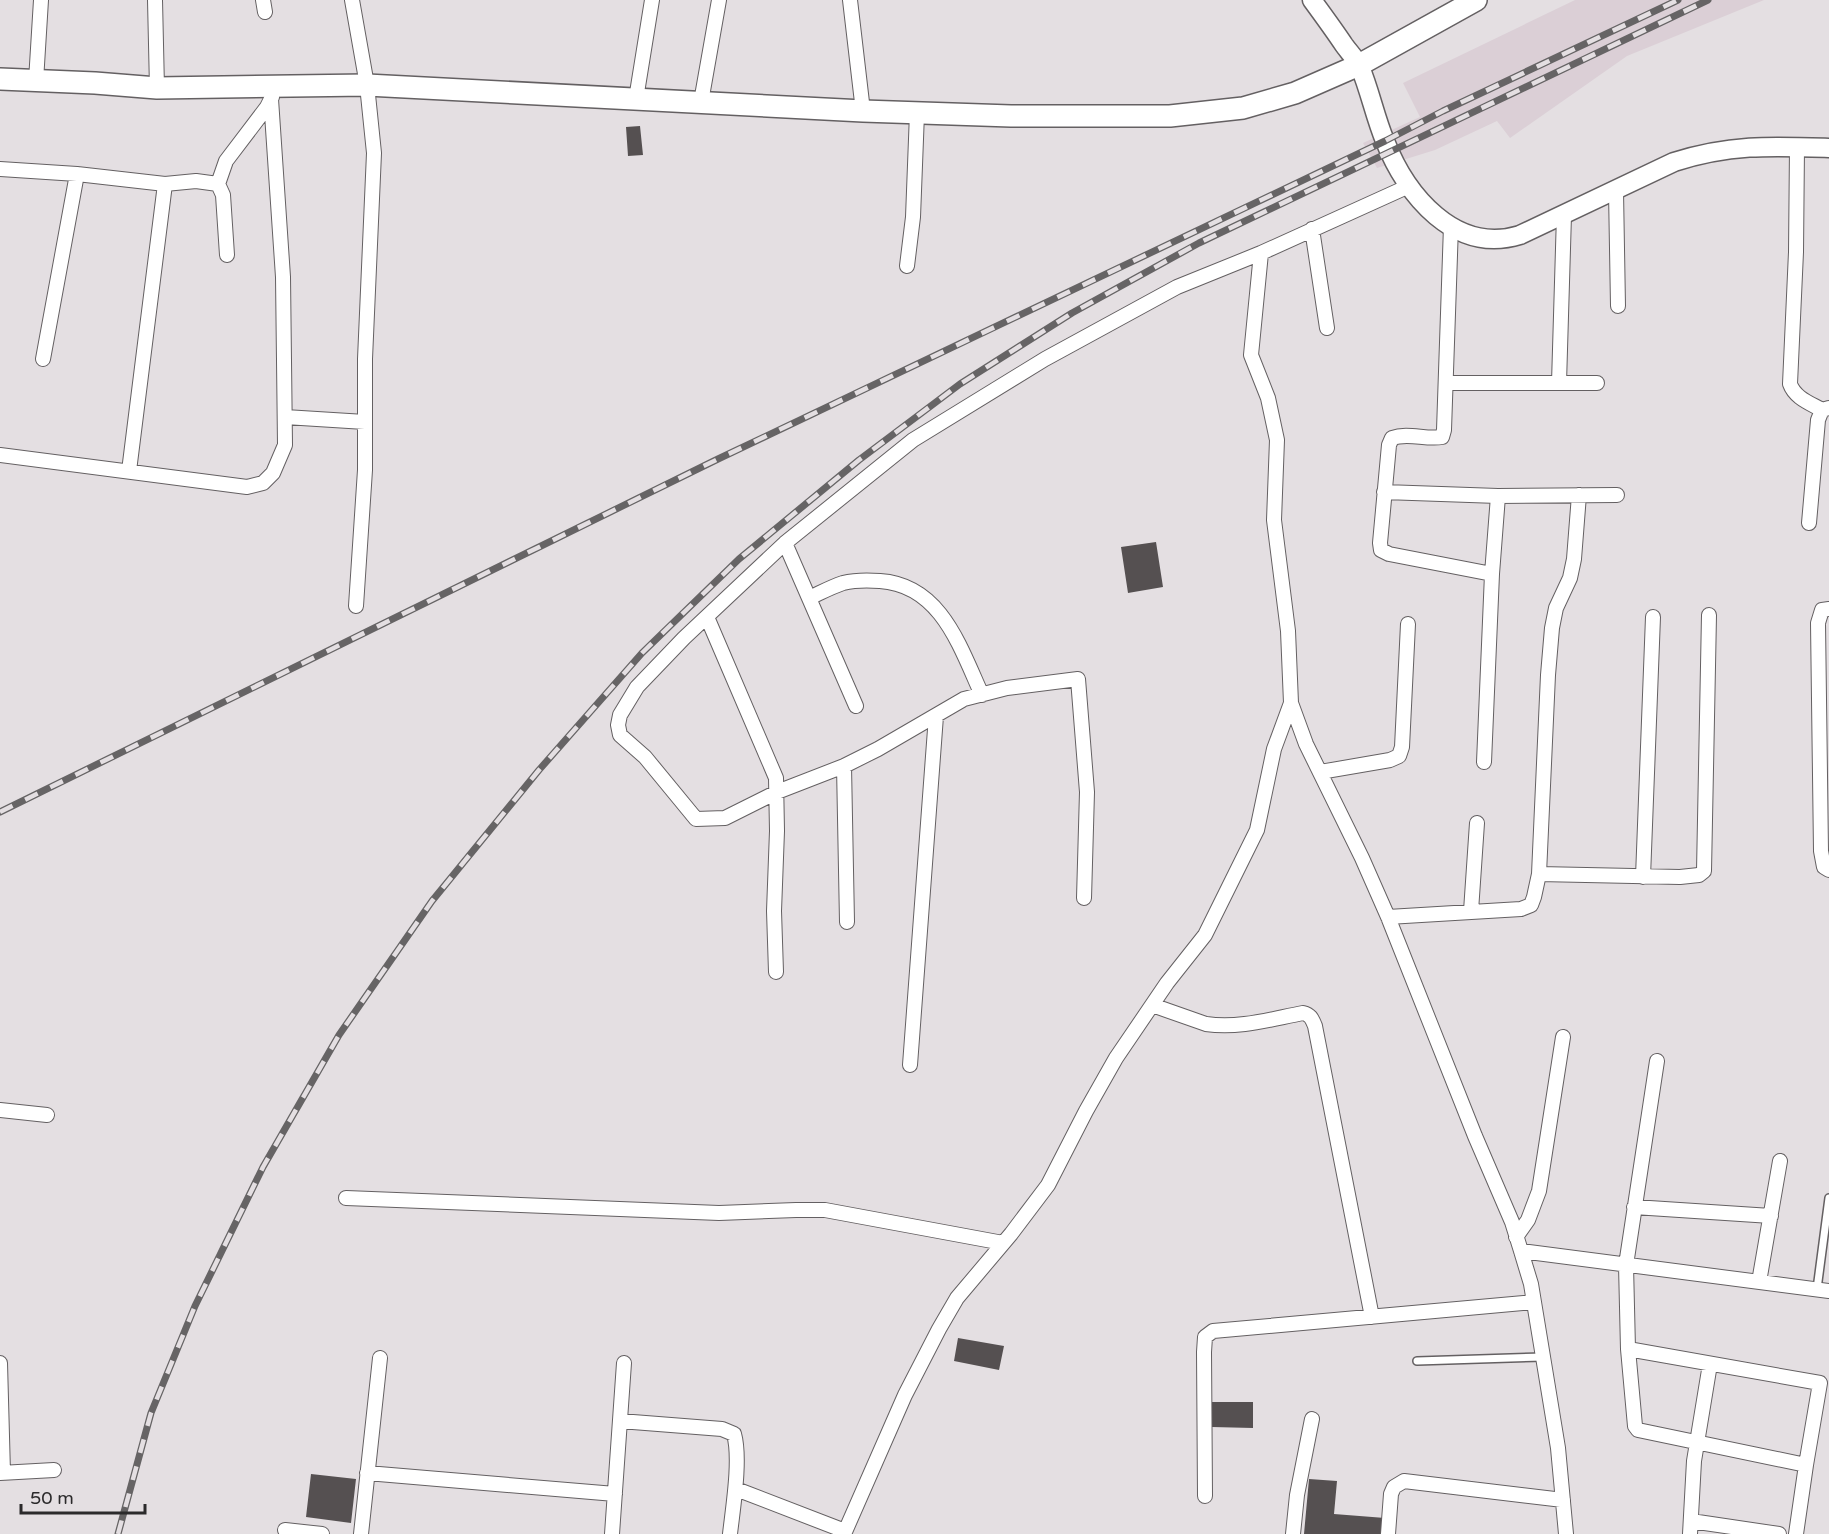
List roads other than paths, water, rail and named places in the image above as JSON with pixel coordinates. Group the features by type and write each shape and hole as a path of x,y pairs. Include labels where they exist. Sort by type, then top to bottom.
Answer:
{"main road":[{"path":"0,79 274,93 367,85 863,111 1011,116 1181,115 1243,108 1295,93 1359,65 1476,0"}],"street":[{"path":"36,81 41,0"},
{"path":"155,0 157,88"},
{"path":"352,0 367,85 374,153 365,359 365,470 356,606"},
{"path":"636,99 652,0"},
{"path":"701,102 719,0"},
{"path":"850,0 863,111"},
{"path":"1312,0 1359,65 1385,141 1409,186 1428,210 1450,226 1485,239 1505,240 1520,235 1674,162 1694,156 1719,150 1760,146 1829,148"},
{"path":"227,255 223,195 218,184 226,161 274,93"},
{"path":"0,455 247,487 263,483 273,473 285,445 283,277 274,93"},
{"path":"908,266 913,217 917,113"},
{"path":"1797,147 1796,252 1790,384 1797,396 1826,409 1818,420 1809,523"},
{"path":"0,169 77,174 165,184 196,182 218,184"},
{"path":"44,359 77,174"},
{"path":"129,471 165,184"},
{"path":"1084,898 1087,792 1078,679 1007,688 964,699 878,750 777,792 724,818 696,819 645,757 620,735 618,724 620,714 637,687 785,543 913,440 1045,359 1177,287 1261,253 1409,186"},
{"path":"1616,191 1618,306"},
{"path":"1559,383 1564,215"},
{"path":"1450,226 1444,430 1442,437 1399,435 1392,438 1389,445 1380,543 1381,550 1389,554 1492,574"},
{"path":"1312,229 1327,328"},
{"path":"1261,253 1251,355 1268,398 1277,440 1274,520 1288,631 1291,703 1306,744 1388,917 1521,1251 1531,1284 1558,1448 1566,1534"},
{"path":"1446,383 1597,383"},
{"path":"285,417 365,422"},
{"path":"1384,492 1498,496 1617,495"},
{"path":"1388,917 1521,909 1531,906 1539,874 1552,628 1556,608 1570,578 1579,495"},
{"path":"1484,762 1492,574 1498,496"},
{"path":"785,543 856,706"},
{"path":"809,598 843,584 866,580 894,582 922,595 943,618 953,634 982,695"},
{"path":"1829,609 1822,610 1818,623 1821,851 1824,867 1829,870"},
{"path":"1539,874 1680,877 1700,874 1704,871 1709,615"},
{"path":"707,617 776,778 774,911 776,972"},
{"path":"1642,877 1653,617"},
{"path":"1320,772 1390,760 1399,756 1402,747 1408,624"},
{"path":"736,1489 844,1532 905,1395 957,1298 1048,1185 1116,1058 1152,1005 1205,935 1257,830 1274,749 1291,703"},
{"path":"910,1065 936,716"},
{"path":"844,766 847,922"},
{"path":"1471,911 1477,823"},
{"path":"1152,1005 1215,1025 1254,1023 1303,1013 1312,1017 1372,1317"},
{"path":"1516,1237 1528,1220 1539,1191 1563,1037"},
{"path":"1657,1061 1626,1265 1628,1349 1635,1426 1642,1431 1806,1465"},
{"path":"0,1110 47,1115"},
{"path":"1759,1282 1780,1161"},
{"path":"346,1198 719,1214 825,1210 1003,1243"},
{"path":"1634,1207 1770,1216"},
{"path":"1521,1251 1823,1290"},
{"path":"1205,1496 1204,1352 1205,1337 1213,1331 1534,1302"},
{"path":"1628,1349 1820,1383 1796,1534"},
{"path":"361,1534 380,1358"},
{"path":"0,1363 2,1473 54,1470"},
{"path":"612,1534 624,1363"},
{"path":"1710,1364 1694,1461 1690,1527 1779,1534"},
{"path":"1293,1534 1297,1495 1312,1419"},
{"path":"620,1421 722,1429 734,1434 736,1489 730,1534"},
{"path":"367,1473 615,1494"},
{"path":"1388,1534 1391,1494 1394,1487 1404,1481 1563,1500"},
{"path":"285,1530 322,1534"}],"lane":[{"path":"1823,1290 1829,1198"},
{"path":"1417,1361 1543,1357"}],"railway":[{"path":"0,812 718,459 1678,0"},
{"path":"118,1534 151,1413 195,1306 263,1167 339,1035 432,901 539,770 642,653 739,559 859,460 960,384 1072,313 1199,243 1708,0"}]}
